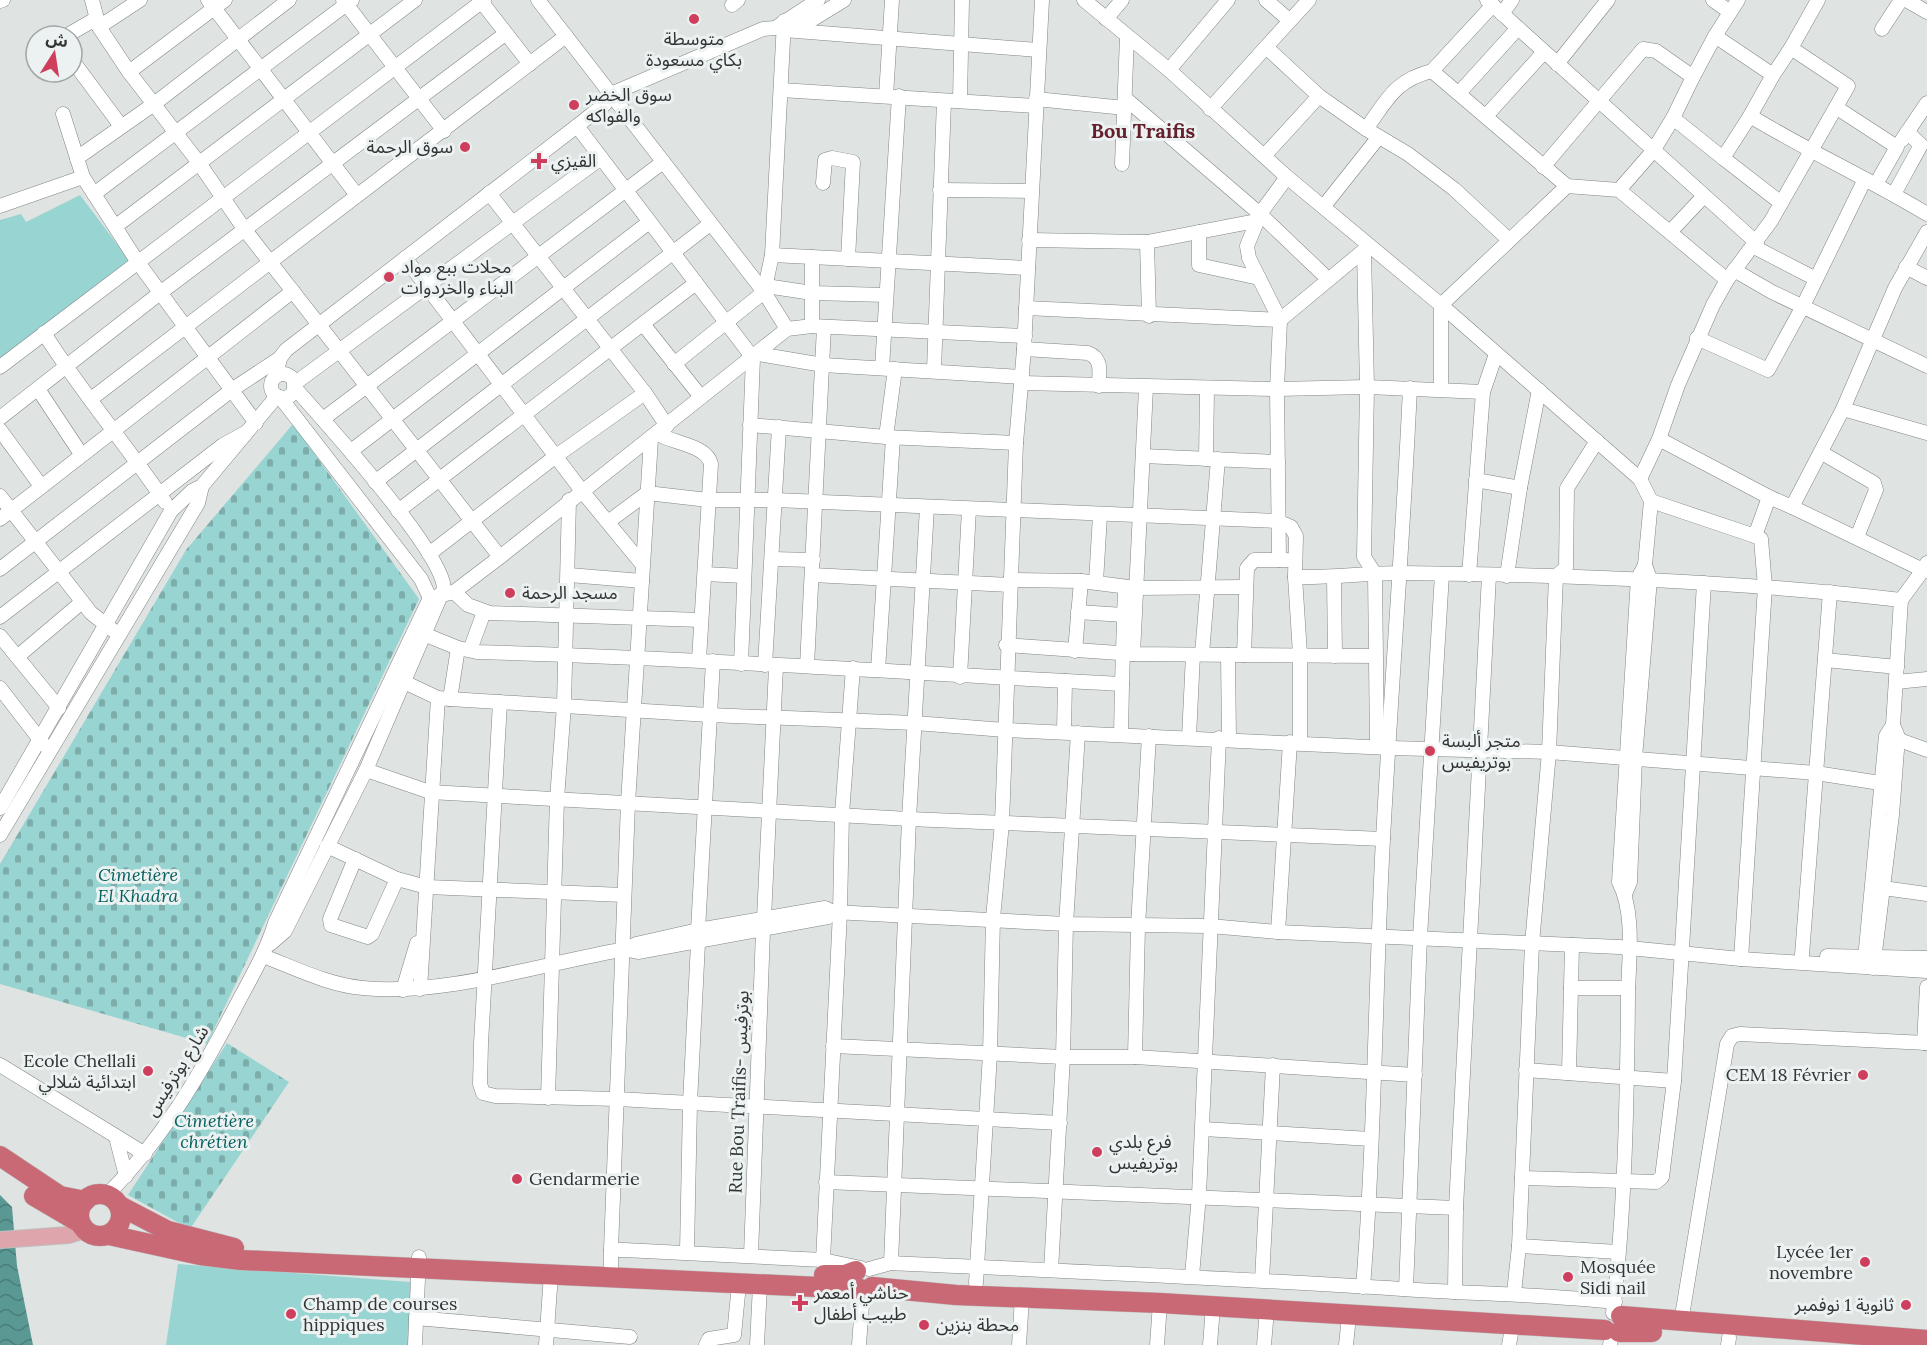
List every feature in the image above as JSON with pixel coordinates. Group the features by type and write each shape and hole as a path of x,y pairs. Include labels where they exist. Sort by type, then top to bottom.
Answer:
{"highway":[{"path":"0,1156 60,1196 85,1201"},
{"path":"0,1172 96,1237 109,1235 200,1255 241,1260 419,1263 611,1258 813,1276 976,1275 1613,1324 1631,1330 1729,1341 1845,1345"},
{"path":"83,1227 79,1211 85,1201 95,1195 113,1201 187,1238 236,1248 550,1274 760,1285 868,1276 956,1295 1160,1303 1349,1316 1513,1323 1681,1322 1927,1340"},
{"path":"109,1235 119,1226 113,1201"}],"main road":[{"path":"0,1240 46,1237 83,1227"}],"street":[{"path":"92,0 98,22 129,72 199,163 245,230 438,481 500,557"},
{"path":"84,28 140,0"},
{"path":"77,158 154,104 289,0"},
{"path":"116,226 415,0"},
{"path":"538,0 611,100 765,289 787,329"},
{"path":"674,364 765,289 772,255 785,27 818,0"},
{"path":"0,568 233,389 280,358 286,350 318,324 611,100 757,41 844,0"},
{"path":"878,670 890,506 889,368 884,329 888,261 892,96 889,37 892,0"},
{"path":"960,101 962,0"},
{"path":"1042,0 1022,380 1016,443 1006,645 1002,823 993,918 990,1054 976,1275 1051,1270 1455,1292 1514,1293 1613,1324 1627,1078 1628,988 1625,894 1630,882 1630,758 1645,565 1646,490 1659,439 1697,338 1731,275 1755,245 1848,86 1846,82 1791,48"},
{"path":"1084,0 1169,70 1287,177 1324,206 1367,248 1441,305 1539,390 1597,441 1646,490 1761,540 1765,587 1742,955"},
{"path":"1106,19 1122,0"},
{"path":"1169,70 1228,0"},
{"path":"1266,0 1289,20"},
{"path":"1210,109 1309,0"},
{"path":"1324,206 1372,133 1396,87 1416,75 1432,71 1494,6 1512,0"},
{"path":"1557,64 1608,0"},
{"path":"1619,190 1653,151 1673,118 1715,36 1734,6 1713,0"},
{"path":"1882,29 1901,0"},
{"path":"1906,0 1927,12"},
{"path":"0,367 137,261 397,68 482,1 530,64"},
{"path":"1723,158 1791,48 1814,1"},
{"path":"94,194 347,2 444,130"},
{"path":"129,72 216,3 238,38 356,194"},
{"path":"1494,6 1755,245 1816,279"},
{"path":"785,27 1038,50"},
{"path":"1460,92 1518,28"},
{"path":"0,418 160,293 506,34"},
{"path":"91,399 356,194 566,36"},
{"path":"1715,36 1773,75"},
{"path":"1122,164 1127,37"},
{"path":"1266,47 1319,96 1372,133 1408,154 1454,189 1508,239"},
{"path":"1543,167 1643,49 1656,51 1694,77"},
{"path":"1486,116 1544,52"},
{"path":"1432,71 1460,92 1567,186 1619,190 1670,232 1731,275 1803,306 1927,366"},
{"path":"84,76 121,126"},
{"path":"781,90 944,101 1126,104 1328,279"},
{"path":"1264,155 1319,96"},
{"path":"934,370 936,265 944,101"},
{"path":"1697,338 1768,370 1870,182 1898,147 1927,103"},
{"path":"1837,108 1898,147"},
{"path":"63,114 83,177 137,261 233,389 255,424"},
{"path":"1750,116 1811,152 1894,194 1927,214"},
{"path":"1673,118 1781,203"},
{"path":"577,126 648,223 725,322 755,356 823,365 934,370 1099,386 1277,389 1367,387 1483,392"},
{"path":"1894,194 1921,145 1907,132"},
{"path":"276,389 288,396 294,385 601,158"},
{"path":"823,183 825,160 832,158 853,162 848,259"},
{"path":"323,419 663,162"},
{"path":"0,206 83,177"},
{"path":"1279,560 1277,389 1280,320 1247,251 1258,218 1287,177"},
{"path":"1441,389 1441,305 1508,239 1567,186"},
{"path":"940,190 1031,191"},
{"path":"489,193 645,393 659,433 647,493 639,657 633,709 611,1258 687,1251 823,1260 868,1276"},
{"path":"1670,232 1704,196"},
{"path":"1029,240 1147,242 1258,218"},
{"path":"351,451 391,418 648,223"},
{"path":"375,482 710,224"},
{"path":"1199,232 1199,265 1259,278"},
{"path":"1792,507 1843,409 1906,267 1927,232"},
{"path":"1147,242 1149,316"},
{"path":"1026,308 1149,316 1280,320 1367,248"},
{"path":"1363,1287 1370,1205 1383,839 1383,747 1375,656 1375,574 1365,557 1367,248"},
{"path":"772,255 1028,268"},
{"path":"807,666 823,365 812,293 812,257"},
{"path":"405,258 479,352 582,491 642,564"},
{"path":"1906,267 1927,278"},
{"path":"398,511 696,283"},
{"path":"765,289 886,295"},
{"path":"0,519 293,291"},
{"path":"643,324 701,397"},
{"path":"266,951 275,923 442,595 500,557 569,500 659,433 787,329 818,326 935,333 1088,353 1096,356 1099,361 1099,386"},
{"path":"44,333 65,367 139,463 171,511"},
{"path":"1469,575 1483,392 1496,354"},
{"path":"741,664 750,425 755,356"},
{"path":"280,358 276,389 421,579 442,595 484,612 701,620"},
{"path":"0,835 45,745 59,708 171,511 192,491 202,486 255,424 286,374 398,511 429,554 444,580 442,595 426,635 398,678 366,770 285,931 266,951"},
{"path":"1121,735 1122,684 1127,653 1130,587 1139,516 1146,388"},
{"path":"1189,737 1207,587 1212,519 1212,459 1207,388"},
{"path":"1383,747 1401,573 1410,388"},
{"path":"38,389 81,454"},
{"path":"1507,576 1520,488 1539,390"},
{"path":"429,554 556,456 645,393"},
{"path":"1843,409 1927,433"},
{"path":"0,617 223,445 255,424"},
{"path":"750,425 890,437 1016,443"},
{"name":"Rue Bou Traifis- بوترفيس","path":"751,1255 755,1106 773,717 772,559 779,427"},
{"path":"0,430 41,486"},
{"path":"659,433 699,450 710,459 701,620 710,715 703,807 690,1103 687,1251"},
{"path":"1659,439 1769,497 1926,568 1902,600 1892,733 1892,815 1878,887 1869,963"},
{"path":"1514,1293 1519,1246 1532,944 1549,752 1556,576 1566,568 1568,488 1597,441"},
{"path":"1822,453 1874,483 1876,490 1857,537"},
{"path":"1143,456 1278,462"},
{"path":"1476,480 1520,488"},
{"path":"0,808 119,634 198,503 202,486"},
{"path":"608,522 647,493 747,502 775,500 1277,521 1295,531 1295,577 1300,654 1295,742 1284,834 1278,932"},
{"path":"0,496 82,602 107,627 119,634"},
{"path":"1755,536 1769,497"},
{"path":"548,1098 557,799 564,705 569,575 569,500"},
{"path":"859,1345 868,1276 894,1185 895,1115 900,1048 909,819 927,507"},
{"path":"960,677 969,509"},
{"path":"1096,582 1100,515"},
{"path":"772,559 813,560"},
{"path":"1244,655 1246,587 1250,563 1254,560 1295,560"},
{"path":"1295,577 1334,578 1401,573 1644,579 1830,592 1902,600"},
{"path":"705,574 744,576"},
{"path":"1406,1289 1420,937 1442,574"},
{"path":"569,575 642,582"},
{"path":"812,575 885,580 1010,583 1081,580 1130,587 1246,587"},
{"path":"1455,1292 1456,1208 1489,576"},
{"path":"1334,578 1335,656"},
{"path":"1075,651 1081,580"},
{"path":"1522,1178 1621,1183 1656,1182 1662,1177 1674,1081 1704,583"},
{"path":"1127,653 1124,615 1130,587"},
{"path":"1802,955 1830,592"},
{"path":"17,657 82,602"},
{"path":"420,989 422,924 427,887 430,792 444,699 464,649 484,612"},
{"path":"1078,612 1124,615"},
{"path":"426,635 464,649 706,660 771,666 853,668 960,677 1005,677 1122,684"},
{"path":"0,636 59,708"},
{"path":"1006,645 1127,653 1375,656"},
{"path":"1192,1276 1203,1129 1214,832 1224,739 1228,655"},
{"path":"1825,660 1897,667"},
{"path":"823,1260 837,912 853,668"},
{"path":"398,678 444,699 710,715 848,719 1005,730 1549,752 1816,773 1880,783"},
{"path":"1896,682 1927,679"},
{"path":"1064,732 1065,681"},
{"path":"0,688 45,745"},
{"path":"500,702 485,976 481,1089 483,1093 495,1096 617,1099 986,1121 1060,1123"},
{"path":"1051,1270 1063,1057 1066,924 1078,733"},
{"path":"1892,733 1927,750"},
{"path":"1878,887 1880,783 1892,733"},
{"path":"1135,1057 1138,926 1149,736"},
{"path":"366,770 430,792 909,819 1383,839"},
{"path":"1878,813 1892,815"},
{"path":"327,846 398,879 427,887 624,895"},
{"path":"355,859 330,919 331,925 368,937 372,934 398,879"},
{"path":"1878,887 1927,894"},
{"path":"266,951 324,980 361,988 420,989 553,962 624,950 638,952 698,936 764,924 828,917 837,912 993,918 1066,924 1210,926 1278,932 1626,947 1869,963 1927,958"},
{"path":"403,990 422,924"},
{"path":"1569,1073 1572,945"},
{"name":"شارع بوترفيس","path":"113,1201 126,1176 146,1154 187,1095 266,951"},
{"path":"1742,955 1802,955 1927,971"},
{"path":"1681,1322 1727,1044 1732,1036 1740,1034 1925,1043 1927,987"},
{"path":"1571,988 1628,988"},
{"path":"833,1046 1063,1057 1135,1057 1415,1075"},
{"path":"0,1065 146,1154"},
{"path":"1262,1280 1268,1202 1273,1065"},
{"path":"1526,1070 1674,1081"},
{"path":"1203,1129 1371,1139"},
{"path":"116,1137 126,1176"},
{"path":"826,1182 1456,1208"},
{"path":"1519,1246 1618,1252"},
{"path":"415,1345 419,1263"},
{"path":"546,1345 550,1274"},
{"path":"705,1345 709,1339 725,1342 734,1335 739,1284"},
{"path":"757,1345 760,1285"},
{"path":"1019,1345 1022,1298"},
{"path":"1157,1345 1160,1303"},
{"path":"1210,1345 1213,1306"},
{"path":"1264,1345 1267,1310"},
{"path":"1346,1345 1349,1316"},
{"path":"416,1318 630,1337"},
{"path":"1509,1345 1513,1323"}],"green space":[{"path":"80,195 129,260 0,360 0,220 21,214 26,222"},
{"name":"Cimetière El Khadra","path":"293,424 419,599 207,1044 0,984 0,864 186,550"},
{"name":"Cimetière chrétien","path":"227,1043 289,1082 190,1229 128,1195"},
{"name":"Champ de courses hippiques","path":"178,1264 410,1282 411,1345 166,1345"}],"water":[{"path":"0,1195 12,1207 17,1266 33,1345 0,1345"}],"place":[{"name":"متوسطة بكاي مسعودة","path":"694,19"},
{"name":"سوق الخضر والفواكه","path":"574,105"},
{"name":"سوق الرحمة","path":"465,147"},
{"name":"القيزي","path":"539,161"},
{"name":"محلات ببع مواد البناء والخردوات","path":"389,277"},
{"name":"مسجد الرحمة","path":"510,593"},
{"name":"متجر ألبسة بوتريفيس","path":"1430,751"},
{"name":"Ecole Chellali ابتدائية شلالي","path":"148,1071"},
{"name":"CEM 18 Février","path":"1863,1075"},
{"name":"فرع بلدي بوتريفيس","path":"1097,1152"},
{"name":"Gendarmerie","path":"517,1179"},
{"name":"Lycée 1er novembre","path":"1865,1262"},
{"name":"Mosquée Sidi nail","path":"1568,1277"},
{"name":"حناشي أمعمر طبيب أطفال","path":"800,1303"},
{"name":"ثانوية 1 نوفمبر","path":"1906,1305"},
{"name":"Champ de courses hippiques","path":"291,1314"},
{"name":"محطة بنزين","path":"924,1325"}],"district":[{"name":"Bou Traifis","path":"1143,131"}]}
